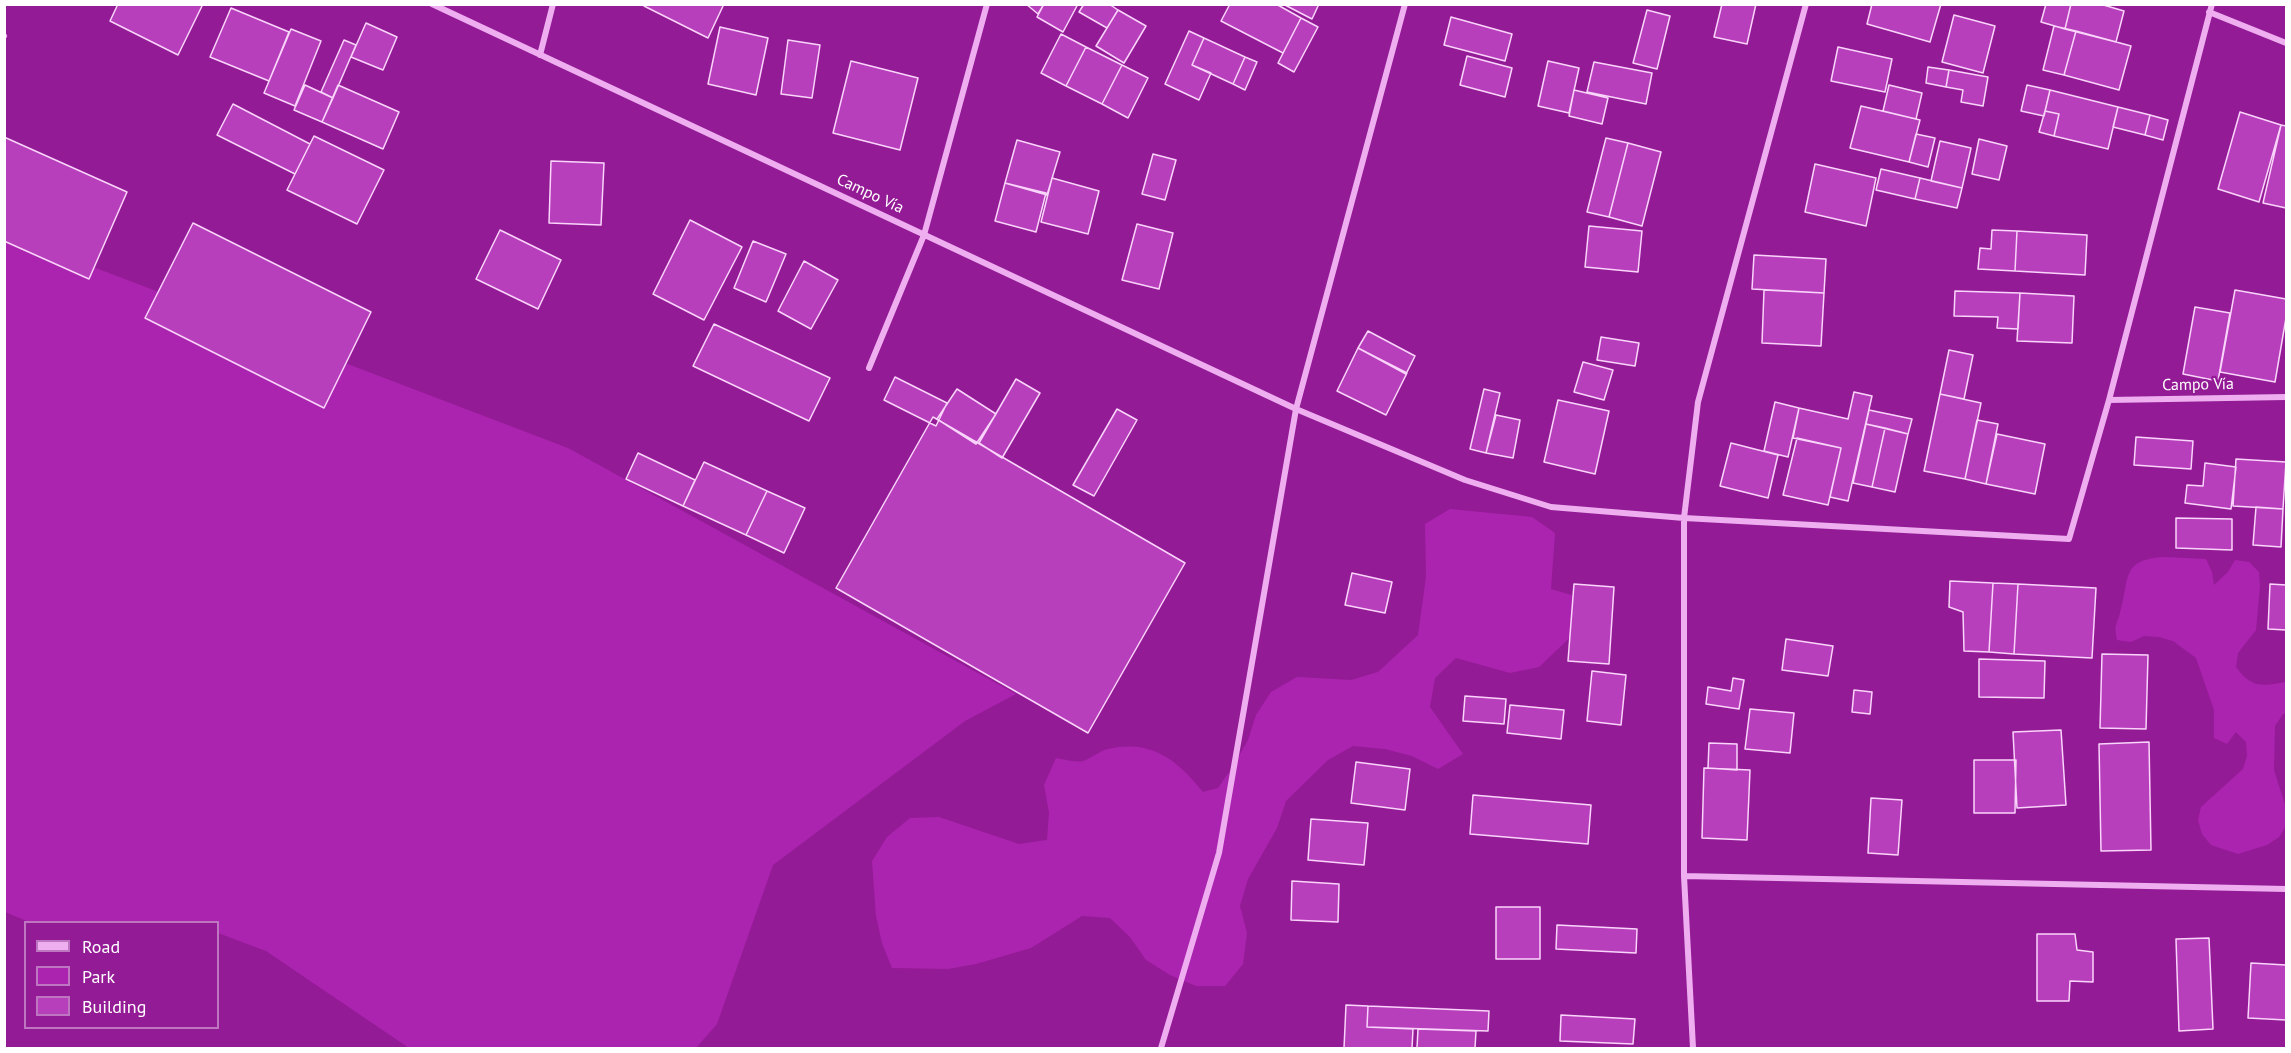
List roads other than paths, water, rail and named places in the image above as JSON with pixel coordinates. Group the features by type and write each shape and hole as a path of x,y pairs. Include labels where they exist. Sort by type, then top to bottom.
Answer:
{"street":[{"name":"Campo Vía","path":"432,4 1296,409 1465,480 1551,507 1684,518 2068,539 2109,400 2286,397"},
{"path":"540,55 554,4"},
{"path":"869,368 924,234 987,4"},
{"path":"1161,1048 1219,853 1296,409 1405,4"},
{"path":"1693,1048 1684,876 1684,518 1698,402 1806,4"},
{"path":"2109,400 2212,4"},
{"path":"2209,12 2286,43"},
{"path":"1684,876 2286,889"}]}
